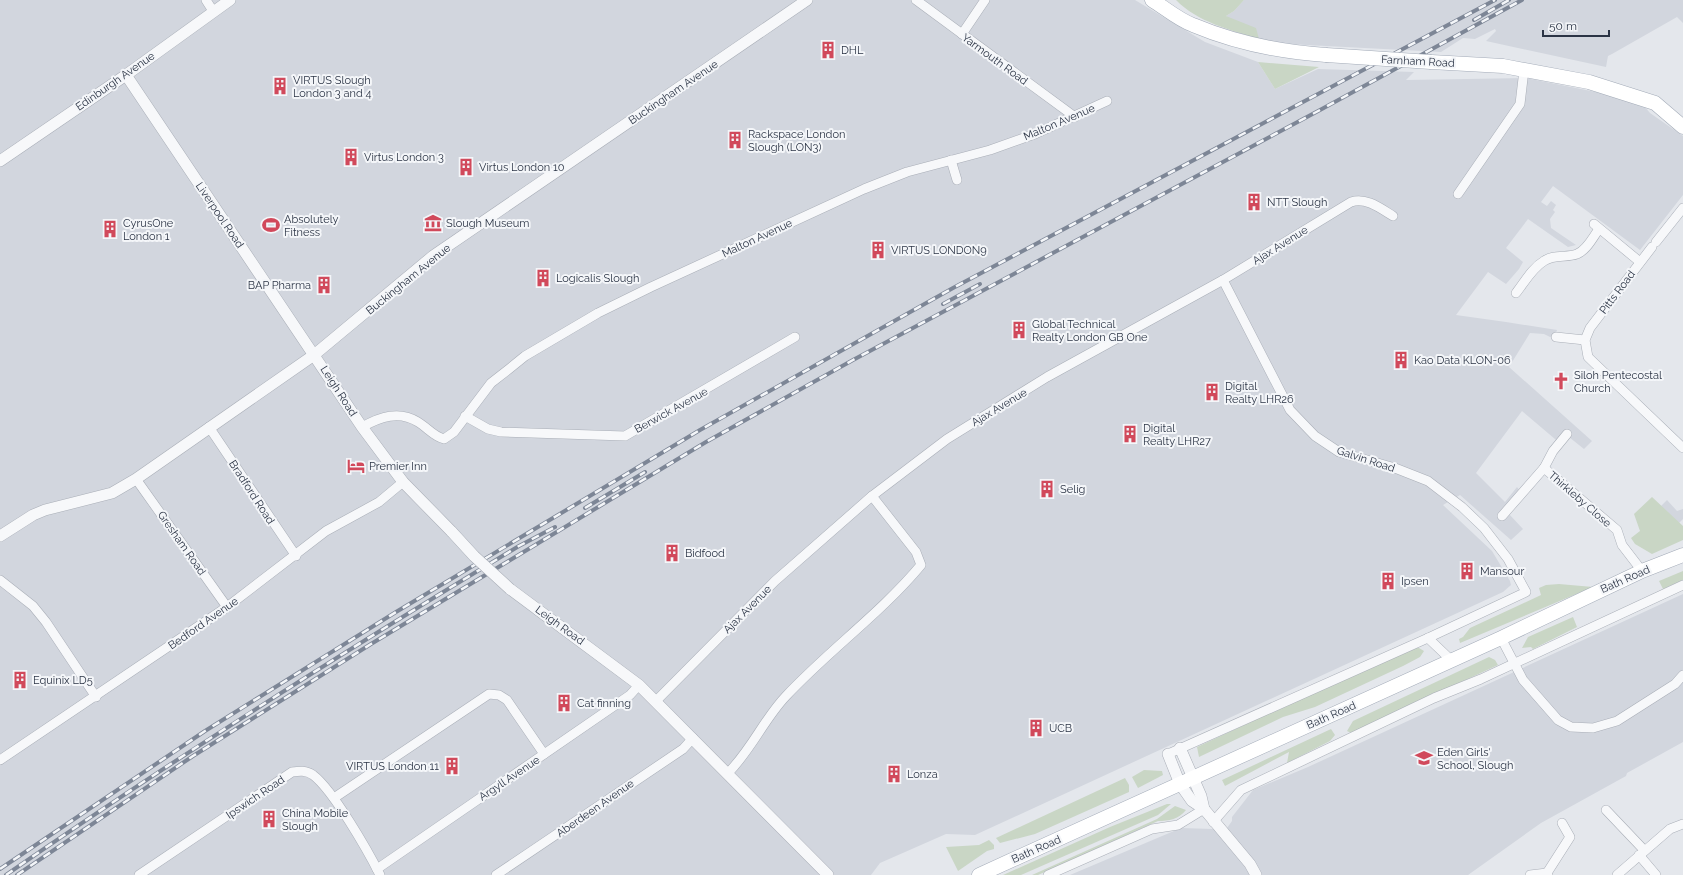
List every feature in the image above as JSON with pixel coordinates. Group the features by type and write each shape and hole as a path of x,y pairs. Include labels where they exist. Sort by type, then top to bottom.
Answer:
{"main road":[{"name":"Farnham Road","path":"1152,0 1192,25 1266,48 1296,53 1503,66 1589,82 1631,94 1655,103 1683,127"},
{"name":"Bath Road","path":"979,875 1501,638 1642,571 1683,555"}],"street":[{"path":"206,0 214,11"},
{"name":"Edinburgh Avenue","path":"0,161 230,0"},
{"name":"Buckingham Avenue","path":"0,536 33,515 45,510 112,493 136,479 314,355 433,256 807,0"},
{"name":"Yarmouth Road","path":"916,0 1075,117"},
{"path":"962,34 985,0"},
{"path":"1458,194 1471,183 1520,104 1524,70"},
{"name":"Liverpool Road","path":"126,74 314,355"},
{"name":"Malton Avenue","path":"362,427 376,419 395,415 418,422 436,436 444,439 454,432 491,383 525,356 575,325 651,286 679,275 864,188 907,172 990,150 1075,117 1107,101"},
{"path":"951,160 957,180"},
{"name":"Ajax Avenue","path":"656,701 775,581 872,496 947,439 991,410 1223,280 1351,202 1359,199 1376,205 1392,216"},
{"name":"Pitts Road","path":"1585,340 1590,328 1683,208"},
{"path":"1516,293 1543,261 1554,256 1576,254 1586,248 1596,227 1640,262"},
{"name":"Galvin Road","path":"1223,280 1290,410 1302,424 1315,436 1339,452 1395,468 1428,481 1484,528 1508,559 1526,592 1428,638"},
{"path":"1556,337 1585,340 1588,357 1683,448"},
{"name":"Berwick Avenue","path":"465,416 488,428 501,432 625,436 795,338"},
{"name":"Leigh Road","path":"314,355 362,427 403,482 474,556 510,589 639,685 828,875"},
{"name":"Bradford Road","path":"209,427 296,556"},
{"name":"Thirkleby Close","path":"1502,516 1544,468 1553,451 1567,434"},
{"name":"Thirkleby Close","path":"1544,468 1617,530 1622,545 1642,571"},
{"name":"Gresham Road","path":"136,479 227,607"},
{"name":"Bedford Avenue","path":"0,760 96,697 227,607 326,532 379,502 403,482"},
{"path":"728,773 750,748 786,696 886,603 921,565 916,552 872,496"},
{"path":"0,580 33,606 46,622 96,697"},
{"path":"1213,822 1242,790 1434,698 1515,664 1683,585"},
{"path":"1256,875 1250,864 1213,822 1204,809 1192,801 1180,784 1168,754 1428,638 1451,660"},
{"path":"1501,638 1523,680 1558,720 1571,727 1593,728 1617,721 1675,684 1683,675"},
{"name":"Argyll Avenue","path":"378,872 544,754 630,696 639,685"},
{"path":"334,798 489,694 499,695 507,700 544,754"},
{"name":"Aberdeen Avenue","path":"496,875 683,749 693,738"},
{"path":"1180,748 1194,778 1204,809"},
{"name":"Ipswich Road","path":"139,875 292,772 301,770 313,775 334,798 378,872"},
{"path":"1048,875 1152,829 1178,825 1204,809"},
{"path":"1606,810 1642,853 1656,875"},
{"path":"1530,875 1548,874 1570,837 1562,823"},
{"path":"1617,875 1670,829 1683,824"}],"shaded area":[{"path":"0,0 1135,0 1205,42 1258,62 1275,89 1318,69 1414,72 1406,80 1526,78 1616,96 1644,106 1650,113 1683,136 1683,195 1640,250 1553,186 1541,202 1547,206 1551,201 1556,205 1553,210 1555,212 1550,219 1551,228 1576,245 1568,247 1528,219 1506,248 1523,262 1519,269 1506,284 1488,272 1456,315 1557,330 1554,339 1544,334 1530,333 1509,367 1592,441 1584,449 1569,437 1562,445 1522,411 1476,473 1505,502 1517,487 1523,495 1509,514 1523,529 1511,540 1460,495 1443,505 1492,551 1511,585 1503,592 975,835 946,834 880,863 871,875 0,875"},
{"path":"1244,0 1683,0 1683,23 1677,17 1608,56 1606,67 1486,41 1496,31 1495,29 1475,39 1463,38 1441,52 1288,44 1259,39 1226,16 1234,11"},
{"path":"1667,500 1677,511 1683,509 1683,519 1679,523 1661,506"},
{"path":"1683,594 1683,742 1627,773 1626,776 1541,823 1468,875 1070,875 1181,828 1213,829 1222,835 1232,821 1232,817 1253,790 1308,767"}],"green space":[{"path":"1176,0 1244,0 1234,11 1226,16 1256,28 1259,39 1226,29 1204,20 1184,8"},
{"path":"1258,62 1319,67 1275,89"},
{"path":"1652,497 1683,526 1683,540 1652,554 1635,544 1631,538 1640,531 1634,514"},
{"path":"1683,571 1683,580 1663,589 1659,581"},
{"path":"1559,584 1593,587 1460,643 1459,639 1463,637 1470,628 1541,595 1539,588 1546,585"},
{"path":"1573,617 1577,627 1533,649 1531,647 1522,648 1528,637"},
{"path":"1411,647 1419,648 1424,651 1420,657 1403,666 1315,707 1283,717 1199,757 1197,747"},
{"path":"1489,657 1495,660 1498,665 1351,733 1347,731 1353,721"},
{"path":"1331,729 1335,735 1330,741 1287,763 1289,752 1225,786 1222,780"},
{"path":"1144,770 1162,771 1163,775 1138,788 1132,777"},
{"path":"1125,778 1129,785 1129,792 1035,834 1000,843 996,838"},
{"path":"1167,804 1171,804 1158,815 1021,875 1003,875 1110,827"},
{"path":"1175,806 1186,810 1170,820 1158,821 1038,875 1032,875 1157,819"},
{"path":"989,840 994,845 994,849 987,851 958,871 946,847 979,845"}],"railway":[{"path":"0,869 205,731 396,612 700,430 953,288 1495,0"},
{"path":"1474,20 1509,0"},
{"path":"17,875 193,756 371,644 706,442 853,360 1522,0"},
{"path":"943,304 980,284"},
{"path":"585,508 645,472"},
{"path":"6,875 132,789 260,706 519,546 555,527"}],"place":[{"name":"DHL","path":"828,50"},
{"name":"VIRTUS Slough London 3 and 4","path":"280,86"},
{"name":"Rackspace London Slough (LON3)","path":"735,140"},
{"name":"Virtus London 3","path":"351,157"},
{"name":"Virtus London 10","path":"466,167"},
{"name":"NTT Slough","path":"1254,202"},
{"name":"Slough Museum","path":"433,223"},
{"name":"Absolutely Fitness","path":"271,225"},
{"name":"CyrusOne London 1","path":"110,229"},
{"name":"VIRTUS LONDON9","path":"878,250"},
{"name":"Logicalis Slough","path":"543,278"},
{"name":"BAP Pharma","path":"324,285"},
{"name":"Global Technical Realty London GB One","path":"1019,330"},
{"name":"Kao Data KLON-06","path":"1401,360"},
{"name":"Siloh Pentecostal Church","path":"1561,381"},
{"name":"Digital Realty LHR26","path":"1212,392"},
{"name":"Digital Realty LHR27","path":"1130,434"},
{"name":"Premier Inn","path":"356,466"},
{"name":"Selig","path":"1047,489"},
{"name":"Bidfood","path":"672,553"},
{"name":"Mansour","path":"1467,571"},
{"name":"Ipsen","path":"1388,581"},
{"name":"Equinix LD5","path":"20,680"},
{"name":"Cat finning","path":"564,703"},
{"name":"UCB","path":"1036,728"},
{"name":"Eden Girls' School, Slough","path":"1424,758"},
{"name":"VIRTUS London 11","path":"452,766"},
{"name":"Lonza","path":"894,774"},
{"name":"China Mobile Slough","path":"269,819"}]}
